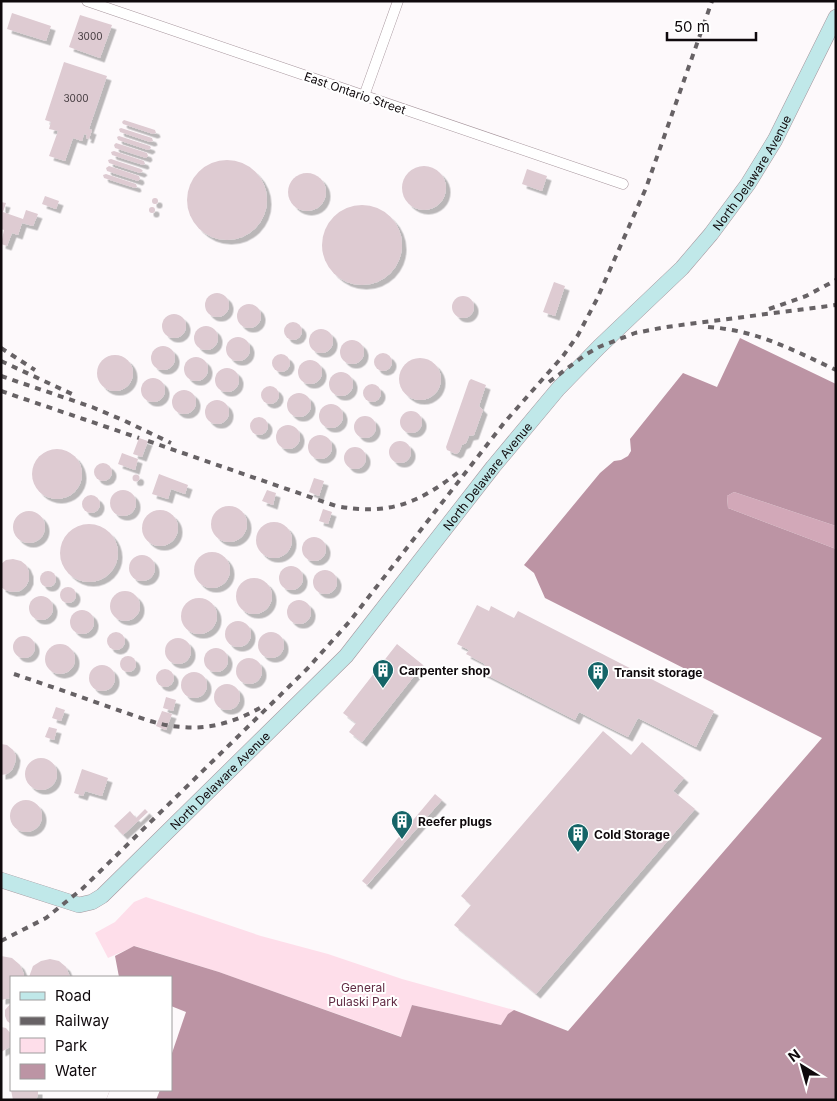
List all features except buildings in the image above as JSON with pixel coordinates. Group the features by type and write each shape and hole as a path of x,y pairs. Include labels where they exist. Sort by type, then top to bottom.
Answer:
{"street":[{"name":"East Ontario Street","path":"87,1 623,184"},
{"path":"364,96 398,1"},
{"name":"North Delaware Avenue","path":"1,880 78,905 92,902 108,890 346,656 493,466 558,389 682,268 711,234 748,184 775,140 836,17"}],"green space":[{"name":"General Pulaski Park","path":"146,897 261,936 328,954 402,979 514,1010 508,1014 501,1025 412,1005 402,1037 219,972 135,946 108,958 95,933 115,922 134,902"}],"shaded area":[{"path":"734,492 836,526 836,549 728,508 727,496"}],"water":[{"path":"740,338 836,384 836,526 734,492 727,496 728,508 836,549 836,1100 106,1100 110,1091 172,1091 172,976 119,976 115,956 134,946 219,972 401,1037 412,1005 501,1025 508,1014 514,1010 568,1031 822,738 545,598 534,573 524,565 600,473 614,461 628,456 631,451 630,439 683,373 717,387"}],"pier":[{"path":"172,1006 186,1012 172,1053"},
{"path":"110,1091 160,1091 156,1100 106,1100"}],"railway":[{"path":"1,941 46,918 82,889 307,669 350,621 504,423 563,356 578,335 597,299 646,188 712,1"},
{"path":"769,309 806,296 836,280"},
{"path":"549,382 599,347 635,333 666,327 836,305"},
{"path":"708,327 742,332 774,342 836,370"},
{"path":"1,348 35,370"},
{"path":"1,361 72,394"},
{"path":"1,376 92,407 171,443"},
{"path":"1,391 139,438"},
{"path":"148,441 336,506 355,509 388,508 417,499 432,491 461,470"},
{"path":"14,674 139,718 173,726 193,728 225,723 265,705"}],"place":[{"name":"Carpenter shop","path":"383,689"},
{"name":"Transit storage","path":"598,691"},
{"name":"Reefer plugs","path":"402,840"},
{"name":"Cold Storage","path":"578,853"}]}
